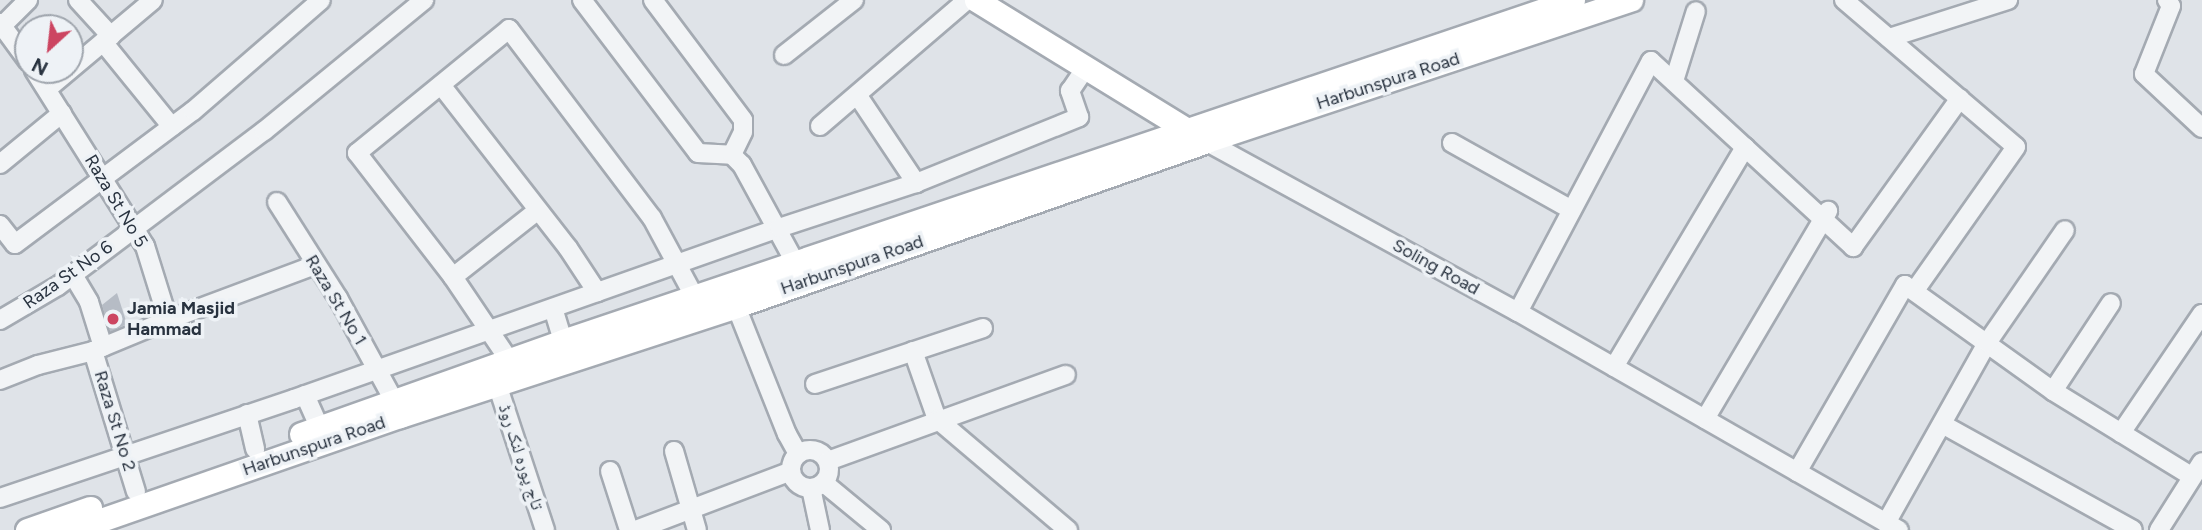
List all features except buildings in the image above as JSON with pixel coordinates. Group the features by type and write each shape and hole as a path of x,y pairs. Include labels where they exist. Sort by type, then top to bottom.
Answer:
{"main road":[{"name":"Soling Road","path":"976,0 1196,136"},
{"name":"Harbunspura Road","path":"27,530 318,427 497,384 736,306 1573,0"},
{"name":"Harbunspura Road","path":"72,530 396,408 509,360 563,341 1196,136 1631,0"}],"street":[{"path":"14,42 1,25 28,0"},
{"path":"79,0 172,127"},
{"path":"47,89 153,0"},
{"path":"0,225 15,244 172,127 321,0"},
{"name":"Raza St No 6","path":"0,320 73,275 264,131 424,0"},
{"path":"582,0 698,153 732,155 741,164 779,228 796,264"},
{"path":"653,0 743,120 743,132 732,155"},
{"path":"784,55 854,0"},
{"path":"820,126 968,0"},
{"path":"1844,0 2015,144 2015,150 1915,290"},
{"path":"1889,38 2008,0"},
{"path":"2167,0 2171,6 2144,74 2202,128"},
{"path":"1674,81 1696,11"},
{"path":"509,360 453,276 357,153 509,29 652,218 679,263 695,298"},
{"path":"1518,312 1651,61 1745,147 1826,215 1853,247 1960,98"},
{"path":"0,498 916,183 1079,117 1070,91 1086,67"},
{"name":"Raza St No 5","path":"44,84 145,246 168,320"},
{"path":"441,85 538,210 597,292"},
{"path":"858,96 916,183"},
{"path":"0,164 62,113"},
{"name":"Soling Road","path":"1196,136 1518,312 1893,526"},
{"path":"1452,143 1572,210"},
{"path":"1614,368 1745,147"},
{"name":"Raza St No 1","path":"276,202 338,299 396,408"},
{"path":"453,276 538,210"},
{"path":"1705,419 1826,215"},
{"path":"1893,526 1942,424 1987,344 2065,230"},
{"path":"0,380 38,365 98,349 315,265"},
{"name":"Raza St No 2","path":"73,275 89,302 124,455 136,492"},
{"path":"1797,472 1903,287 1907,285 2053,391 2196,478 2159,530"},
{"path":"2053,391 2111,303"},
{"path":"736,306 786,434 798,454"},
{"path":"553,308 563,341"},
{"path":"2121,433 2202,314"},
{"path":"815,384 983,328"},
{"path":"913,351 937,419 1068,530"},
{"path":"828,461 937,419 1066,375"},
{"name":"تاج پورہ لنک روڈ","path":"497,384 545,530"},
{"path":"305,395 318,427"},
{"path":"247,414 256,449"},
{"path":"1942,424 2133,530"},
{"path":"798,454 815,450 828,461 828,476 817,486"},
{"path":"674,451 697,530"},
{"path":"636,530 790,471 798,454"},
{"path":"610,471 629,530"},
{"path":"790,471 801,486 817,486 881,530"},
{"path":"817,486 820,530"}],"place":[{"name":"Jamia Masjid Hammad","path":"113,319"}]}
